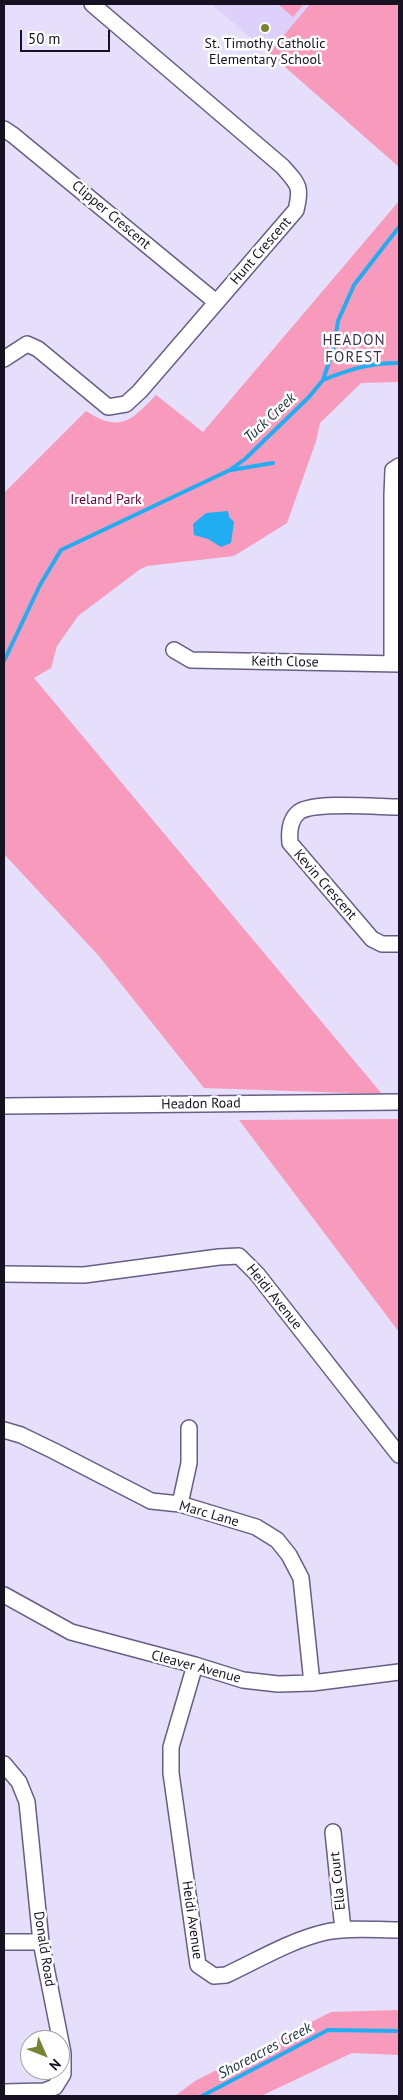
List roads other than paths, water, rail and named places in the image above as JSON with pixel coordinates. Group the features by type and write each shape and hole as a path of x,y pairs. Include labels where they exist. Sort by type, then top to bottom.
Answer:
{"street":[{"name":"Hunt Crescent","path":"4,359 27,344 38,349 108,407 126,404 140,391 296,210 300,194 295,180 282,166 92,4"},
{"name":"Clipper Crescent","path":"4,129 14,135 216,302"},
{"path":"396,664 392,496 393,470 399,466"},
{"name":"Keith Close","path":"174,650 191,660 396,664"},
{"name":"Kevin Crescent","path":"399,807 312,806 298,812 288,830 290,844 372,939 382,944 399,944"},
{"name":"Headon Road","path":"4,1106 399,1102"},
{"name":"Heidi Avenue","path":"4,1274 84,1275 219,1257 240,1256 263,1282 399,1454"},
{"path":"180,1504 189,1463 189,1428"},
{"name":"Marc Lane","path":"4,1430 37,1443 151,1501 180,1504 256,1527 277,1540 289,1555 301,1578 312,1683"},
{"name":"Cleaver Avenue","path":"4,1595 71,1632 243,1680 278,1684 312,1683 399,1672"},
{"name":"Heidi Avenue","path":"194,1665 171,1747 171,1773 198,1965 214,1976 226,1975 297,1942 325,1932 343,1930 399,1930"},
{"name":"Donald Road","path":"4,1764 19,1782 27,1802 41,1942 63,2053 63,2074 55,2087 44,2091 4,2092"},
{"name":"Ella Court","path":"333,1832 343,1930"},
{"path":"4,1942 41,1942"}],"water":[{"path":"228,511 229,517 234,522 231,543 221,547 208,539 194,535 193,524 206,513"}],"waterway":[{"name":"Tuck Creek","path":"4,661 40,585 61,550 230,470 245,459 309,397 323,380 334,347 338,321 354,285 399,227"},
{"name":"Tuck Creek","path":"323,380 360,367 399,363"},
{"name":"Tuck Creek","path":"231,470 273,463"},
{"name":"Shoreacres Creek","path":"202,2096 328,2030 399,2031"}],"place":[{"name":"St. Timothy Catholic Elementary School","path":"265,28"}],"district":[{"name":"HEADON FOREST","path":"354,350"}],"park label":[{"name":"Ireland Park","path":"106,500"}]}
